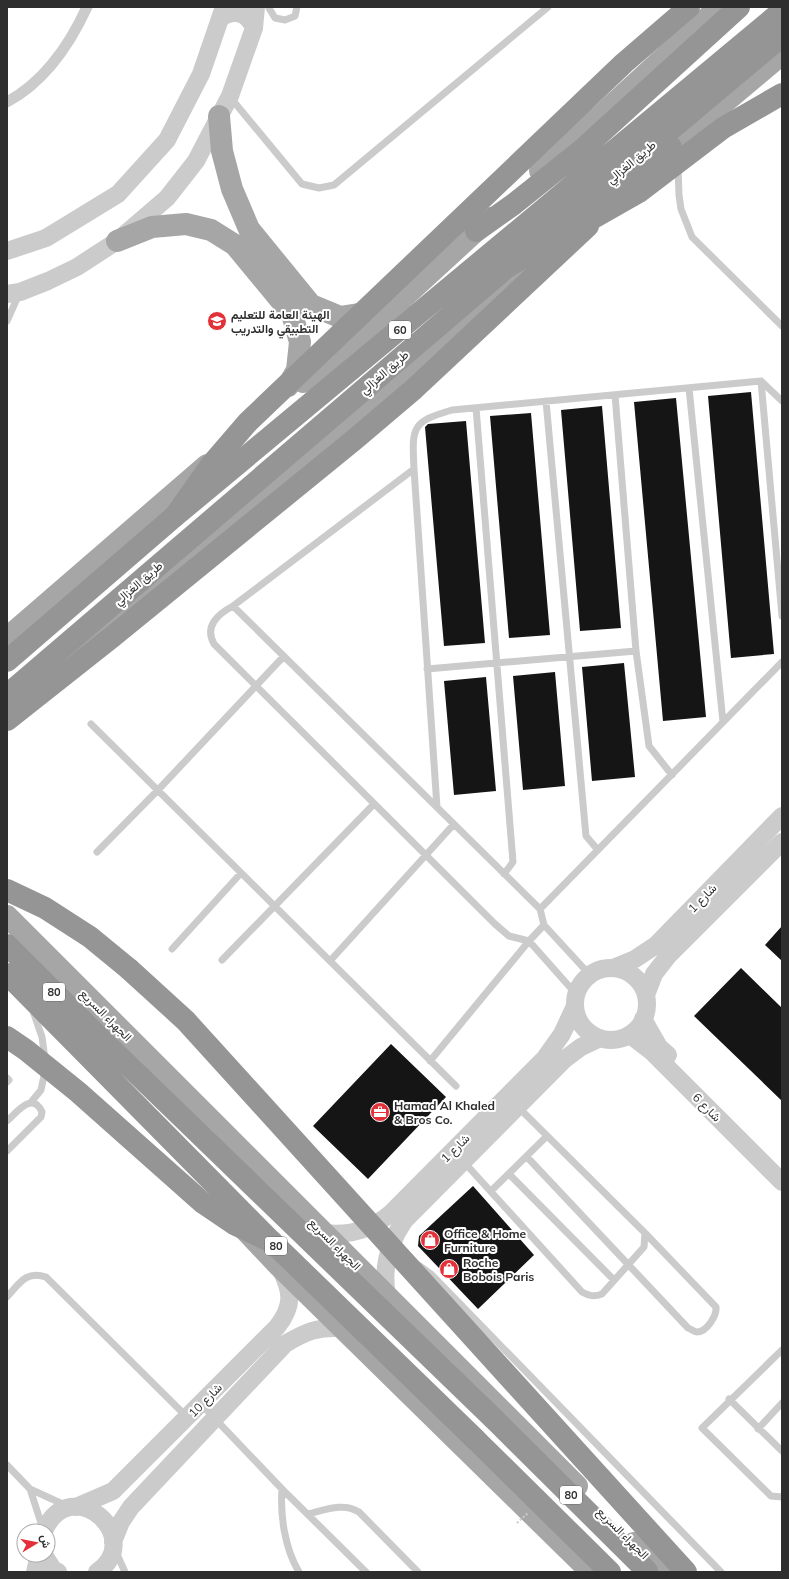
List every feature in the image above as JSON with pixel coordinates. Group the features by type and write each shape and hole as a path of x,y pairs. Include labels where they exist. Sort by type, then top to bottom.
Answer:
{"highway":[{"path":"175,516 211,465 248,422 624,63 689,7"},
{"path":"476,231 520,199 584,148 739,7"},
{"path":"777,24 779,7"},
{"name":"طريق الغزالي","path":"7,661 175,516 777,24"},
{"name":"طريق الغزالي","path":"7,695 507,267 777,24"},
{"path":"507,267 639,192 723,128 782,94"},
{"path":"7,720 119,632 354,440 414,388 678,142"},
{"path":"7,890 45,908 90,937 186,1021 686,1572"},
{"name":"الجهراء السريع","path":"7,945 648,1572"},
{"name":"80","path":"7,974 272,1242 610,1572"},
{"path":"7,1037 26,1050 78,1092 203,1203 234,1224 272,1242"}],"main road":[{"path":"7,638 276,404 403,298 719,7"},
{"name":"طريق الغزالي","path":"7,711 782,54"},
{"path":"219,116 222,151 232,189 249,229 311,305 340,317 366,314 403,298"},
{"path":"117,242 152,227 186,224 211,230 235,245 292,314 300,342 297,370 276,404"},
{"name":"الجهراء السريع","path":"7,916 663,1572"},
{"path":"7,990 34,1014 279,1266 591,1572"}],"street":[{"path":"7,102 37,80 59,56 77,28 87,7"},
{"path":"13,293 48,281 77,267 117,242 167,198 196,161 230,96 262,8"},
{"path":"7,252 46,238 118,194 167,140 201,74 222,13 244,15 251,20 254,28"},
{"name":"شارع 1","path":"613,968 636,959 656,945 782,816"},
{"name":"شارع 1","path":"646,995 654,974 668,956 782,842"},
{"path":"613,968 624,970 634,976 646,995 647,1008 643,1019 630,1035 613,1040 600,1038 588,1031 579,1020 576,1000 581,983 590,975 600,969 613,968"},
{"name":"شارع 1","path":"388,1296 392,1268 390,1247 394,1235 404,1220 458,1156 512,1101 554,1046 570,1020 576,1000"},
{"name":"شارع 6","path":"643,1019 658,1047 782,1168"},
{"name":"شارع 6","path":"630,1035 652,1052 782,1182"},
{"name":"شارع 1","path":"512,1101 565,1059 582,1047 600,1038"},
{"name":"شارع 1","path":"325,1233 355,1233 375,1226 458,1156"},
{"name":"شارع 10","path":"48,1523 59,1512 113,1491 188,1418 200,1404 277,1327 286,1315 290,1301 288,1284 279,1266"},
{"name":"شارع 10","path":"97,1572 109,1559 121,1522 131,1507 286,1344 301,1334 323,1328 342,1328"},
{"path":"73,1507 90,1509 102,1516 110,1528 113,1544"},
{"path":"49,1563 53,1569 58,1572"}],"lane":[{"path":"262,8 275,18 285,20 295,16 297,7"},
{"path":"230,96 302,184 319,188 334,185 548,7"},
{"path":"678,142 678,187 681,209 692,237 782,326"},
{"path":"7,321 13,293"},
{"path":"761,382 782,616"},
{"path":"437,807 412,442 416,426 428,417 452,410 761,382 782,401"},
{"path":"689,388 723,722"},
{"path":"615,395 636,651 649,746 672,775"},
{"path":"546,401 568,657 586,836 598,850"},
{"path":"476,408 513,862 504,874"},
{"path":"414,469 223,612 210,627 210,636 214,644 425,855 509,936 529,941 576,1000"},
{"path":"233,606 540,909 544,925 590,975"},
{"path":"428,669 636,651"},
{"path":"97,852 158,790 284,656"},
{"path":"540,909 782,662"},
{"path":"91,724 456,1086"},
{"path":"222,960 374,804"},
{"path":"330,961 454,824"},
{"path":"172,949 241,873"},
{"path":"430,1061 529,941 544,925"},
{"path":"32,1102 41,1090 45,1076 42,1038 34,1014"},
{"path":"7,1078 9,1080 7,1082"},
{"path":"512,1101 645,1233 716,1307 717,1313 708,1326 700,1332 695,1332 688,1328 527,1157"},
{"path":"7,1121 26,1103 36,1103 41,1109 41,1117 7,1151"},
{"path":"491,1191 547,1136"},
{"path":"458,1156 582,1292 589,1296 602,1294 644,1247 645,1233"},
{"path":"509,1174 614,1280"},
{"path":"392,1268 416,1265 425,1268 464,1307 561,1416 720,1572"},
{"path":"7,1297 30,1275 37,1274 46,1277 188,1418"},
{"path":"456,1331 455,1318 464,1307"},
{"path":"782,1350 730,1399 702,1428 771,1496 782,1497"},
{"path":"730,1399 782,1451"},
{"path":"758,1428 782,1403"},
{"path":"200,1404 282,1489 366,1572"},
{"path":"540,1422 544,1423 561,1416"},
{"path":"7,1465 30,1489 73,1507"},
{"path":"30,1489 41,1523"},
{"path":"282,1489 281,1503 285,1528 295,1565 299,1572"},
{"path":"308,1514 340,1507 354,1508 418,1572"},
{"path":"113,1544 125,1572"}],"building":[{"path":"751,392 774,654 731,658 708,396"},
{"path":"676,398 706,717 663,721 634,402"},
{"path":"602,406 621,628 580,631 561,410"},
{"path":"531,413 550,635 509,638 490,416"},
{"path":"466,421 485,643 444,646 425,427 428,424"},
{"path":"624,663 635,777 592,781 582,667"},
{"path":"555,672 565,786 523,790 513,676"},
{"path":"486,677 496,791 454,795 444,681"},
{"path":"782,926 782,961 765,945"},
{"path":"741,968 782,1008 782,1101 694,1016"},
{"name":"Hamad Al Khaled & Bros Co.","path":"391,1044 446,1097 368,1179 313,1126"},
{"path":"473,1186 534,1255 478,1309 418,1246 419,1236"}],"place":[{"name":"الهيئة العامة للتعليم التطبيقي والتدريب","path":"217,321"},
{"name":"Hamad Al Khaled & Bros Co.","path":"380,1112"},
{"name":"Office & Home Furniture","path":"430,1240"},
{"name":"Roche Bobois Paris","path":"449,1269"}]}
